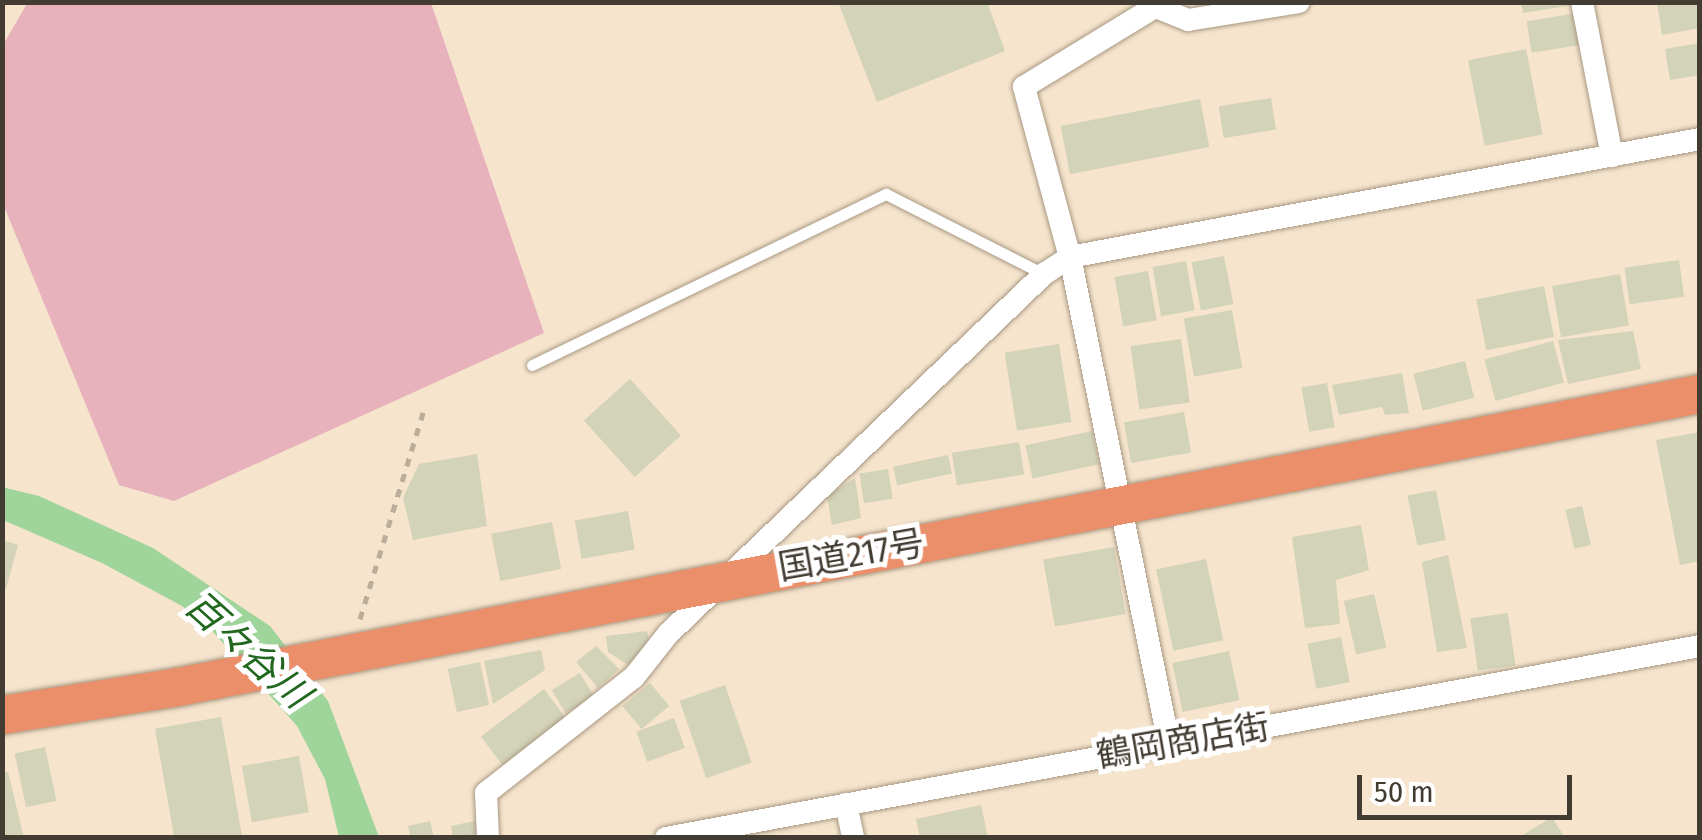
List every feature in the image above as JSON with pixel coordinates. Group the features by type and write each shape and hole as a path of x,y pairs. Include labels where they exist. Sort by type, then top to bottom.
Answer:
{"highway":[{"name":"国道217号","path":"2,715 343,656 729,578 1700,394"}],"street":[{"path":"1169,743 1070,257 1024,87 1159,4 1188,20 1299,2"},
{"path":"1582,2 1612,156"},
{"path":"488,838 486,793 634,677 729,578 1044,274 1070,257 1700,139"},
{"name":"鶴岡商店街","path":"666,838 1700,646"},
{"path":"846,804 854,838"}],"lane":[{"path":"532,364 886,194 1044,274"}],"path":[{"path":"360,619 425,407"}],"shaded area":[{"path":"28,2 431,3 544,333 174,501 119,485 3,204 3,45"}],"water":[{"name":"百々谷川","path":"2,487 39,496 153,548 270,626 328,701 379,837 339,837 325,779 297,726 214,633 182,606 102,563 3,520"}],"building":[{"path":"838,2 987,2 1005,51 877,102"},
{"path":"1521,2 1574,2 1575,5 1523,13"},
{"path":"1700,2 1700,28 1662,35 1657,3"},
{"path":"1578,13 1583,45 1532,53 1527,21"},
{"path":"1700,43 1700,75 1670,80 1665,49"},
{"path":"1526,49 1543,134 1485,146 1468,60"},
{"path":"1271,98 1276,130 1224,138 1219,106"},
{"path":"1200,99 1209,147 1070,174 1061,126"},
{"path":"1224,256 1233,304 1201,310 1192,262"},
{"path":"1679,260 1684,297 1630,304 1625,268"},
{"path":"1186,261 1195,310 1161,316 1153,267"},
{"path":"1148,271 1157,320 1123,326 1115,277"},
{"path":"1620,274 1629,325 1561,337 1552,286"},
{"path":"1544,286 1554,337 1486,350 1476,299"},
{"path":"1232,310 1242,368 1194,377 1184,319"},
{"path":"1633,331 1641,369 1568,384 1558,340"},
{"path":"1181,339 1190,402 1139,409 1130,346"},
{"path":"1553,341 1564,383 1496,401 1484,359"},
{"path":"1059,344 1071,422 1017,431 1005,353"},
{"path":"1465,361 1474,398 1423,411 1414,374"},
{"path":"1402,373 1409,413 1385,415 1382,407 1339,415 1332,385"},
{"path":"630,379 681,435 635,477 584,420"},
{"path":"1327,383 1335,427 1309,432 1301,388"},
{"path":"1184,412 1191,452 1131,463 1124,423"},
{"path":"1092,431 1099,464 1033,478 1025,445"},
{"path":"1700,432 1700,561 1680,565 1656,440"},
{"path":"1019,442 1024,475 957,485 952,453"},
{"path":"477,454 487,526 413,540 403,498 419,464"},
{"path":"948,455 952,474 897,485 893,467"},
{"path":"888,469 893,499 864,503 859,474"},
{"path":"855,478 861,518 832,525 827,496"},
{"path":"1436,490 1446,540 1417,546 1408,496"},
{"path":"1582,506 1591,545 1574,549 1565,510"},
{"path":"628,511 635,549 582,559 575,520"},
{"path":"552,522 561,569 500,581 491,534"},
{"path":"1361,525 1369,570 1336,580 1340,624 1305,628 1292,537"},
{"path":"2,540 18,545 6,589 2,588"},
{"path":"1114,547 1126,614 1055,626 1043,560"},
{"path":"1448,555 1467,648 1437,652 1422,562"},
{"path":"1206,559 1223,640 1173,651 1156,570"},
{"path":"1374,594 1386,648 1356,655 1344,601"},
{"path":"1508,613 1515,665 1478,671 1470,618"},
{"path":"647,631 650,645 628,665 608,652 606,636"},
{"path":"1341,637 1350,682 1316,689 1308,643"},
{"path":"596,646 619,669 598,688 576,662"},
{"path":"541,650 545,670 493,704 484,661"},
{"path":"1229,651 1239,700 1183,712 1172,663"},
{"path":"480,662 489,705 457,712 448,669"},
{"path":"580,673 594,696 566,713 552,690"},
{"path":"650,683 669,706 642,729 622,706"},
{"path":"725,685 752,763 706,778 680,701"},
{"path":"544,689 566,718 503,765 481,737"},
{"path":"221,717 242,838 174,838 155,729"},
{"path":"674,718 685,748 647,762 636,732"},
{"path":"45,747 56,801 26,807 15,753"},
{"path":"299,756 309,812 252,822 242,766"},
{"path":"8,772 24,838 2,838 2,773"},
{"path":"981,805 988,838 920,838 916,819"},
{"path":"1552,817 1565,838 1518,838"},
{"path":"479,820 482,838 453,838 451,826"},
{"path":"430,821 434,838 411,838 408,826"}]}
